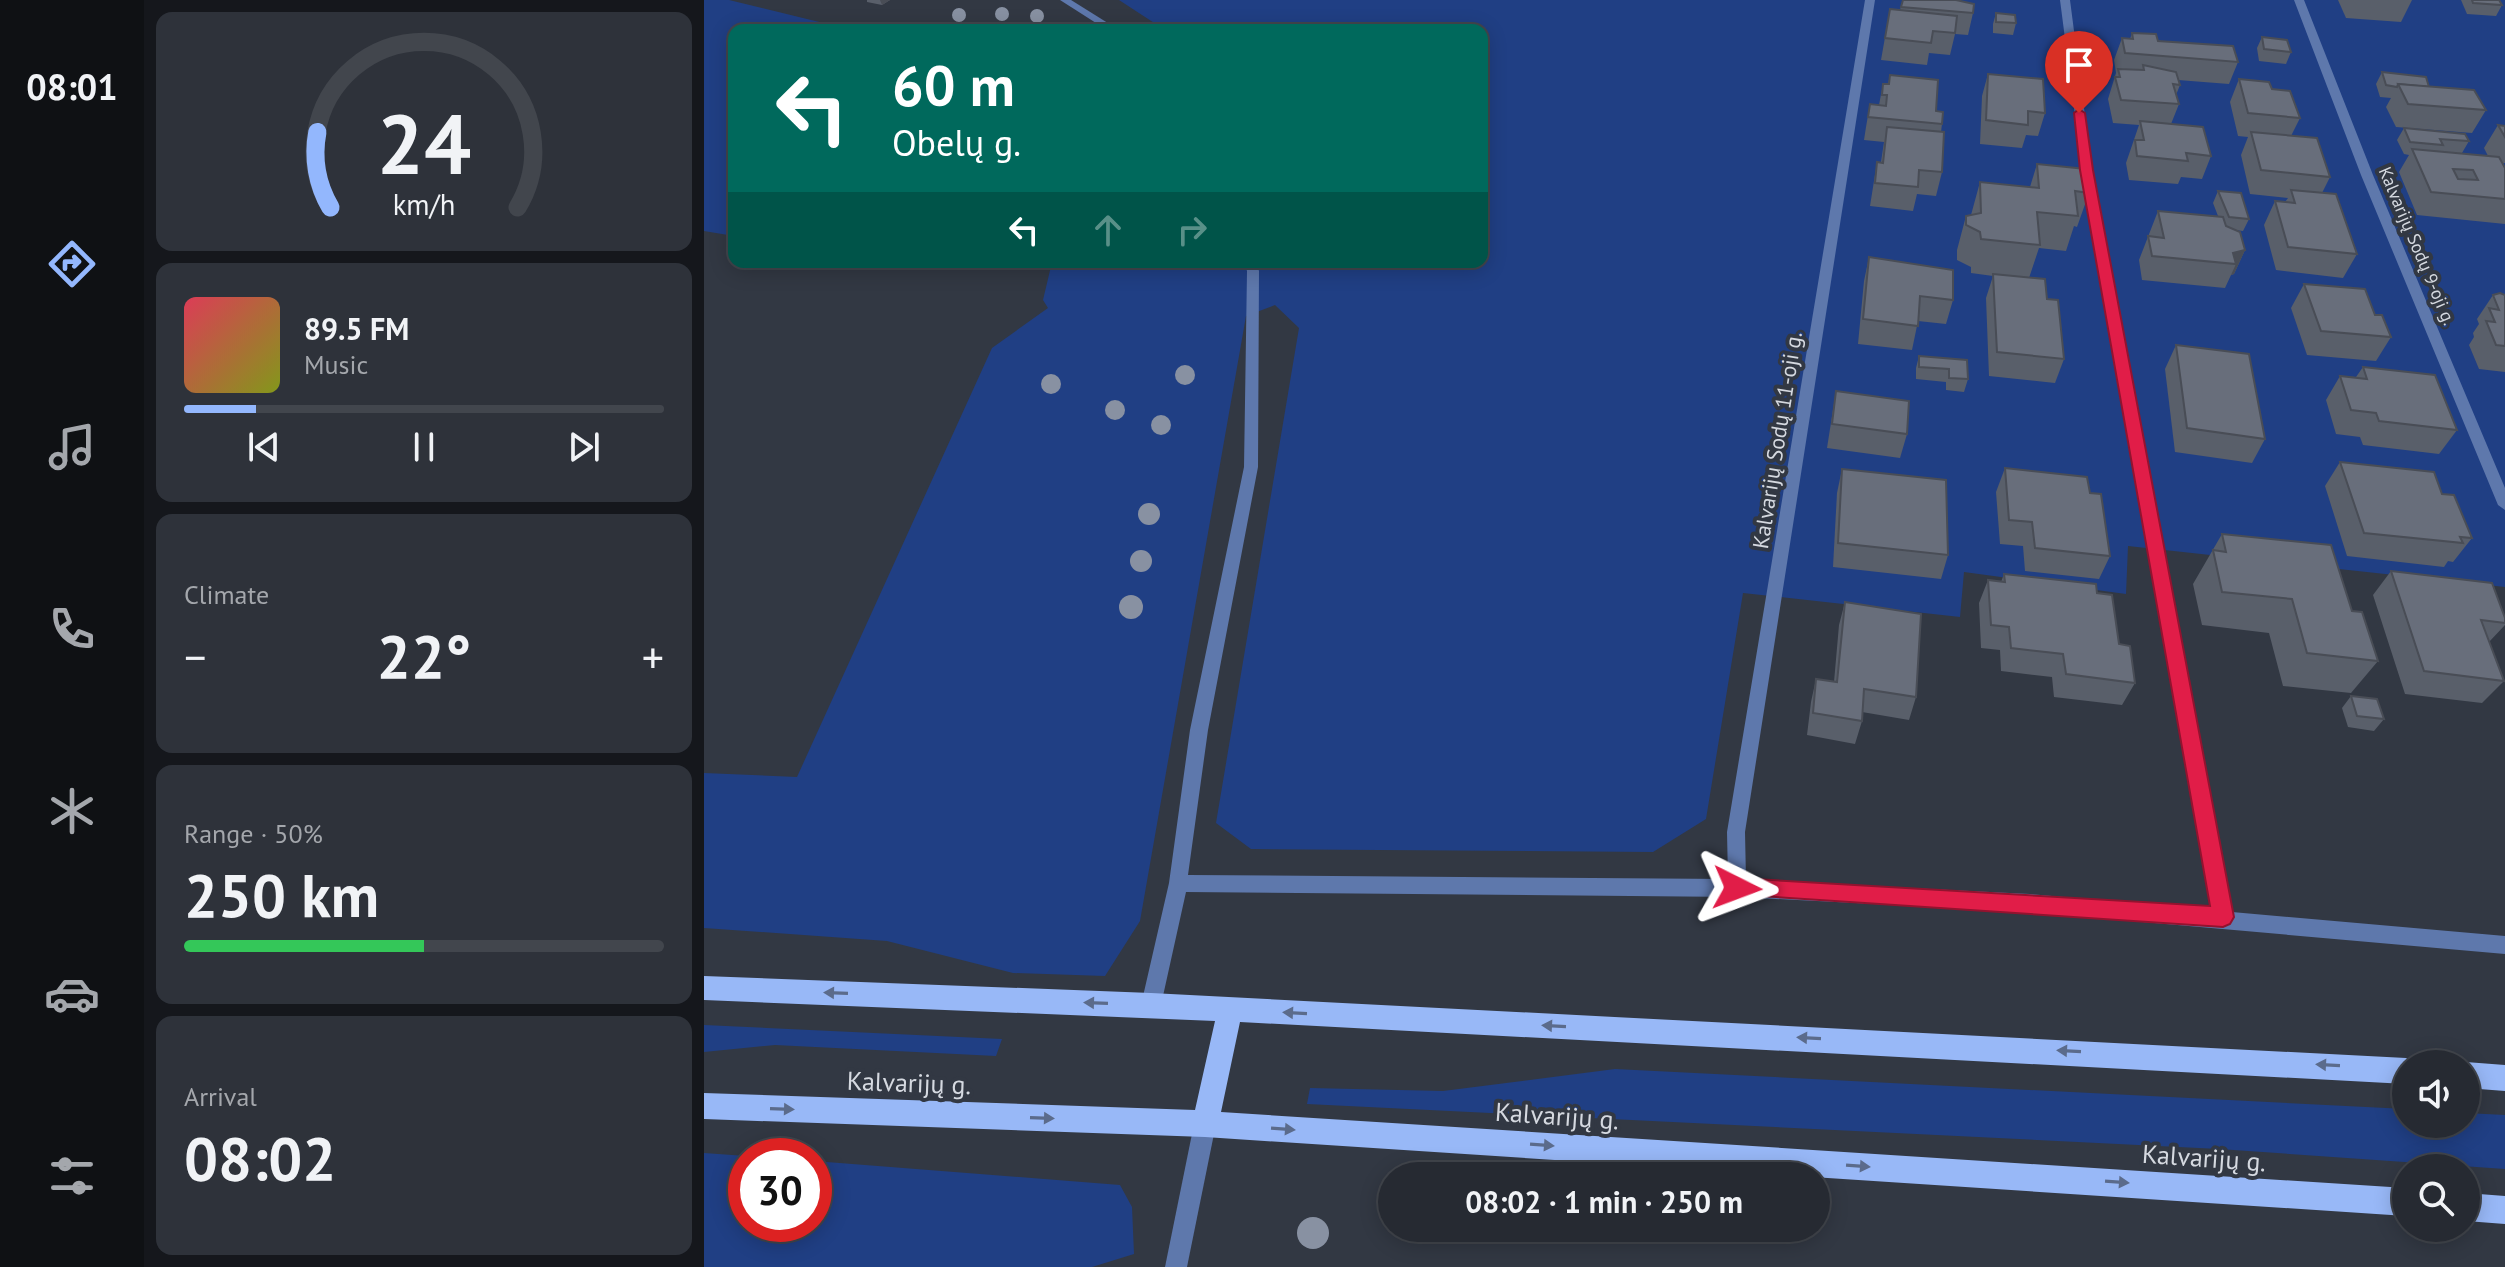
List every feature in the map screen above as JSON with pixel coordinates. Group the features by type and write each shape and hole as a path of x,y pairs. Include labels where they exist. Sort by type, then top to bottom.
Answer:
{"main road":[{"path":"704,988 1151,1005 2392,1070"},
{"path":"1205,1124 1230,1009"},
{"path":"2480,1076 2505,1078"},
{"name":"Kalvarijų g.","path":"704,1106 1205,1124 2392,1201"},
{"path":"2480,1208 2505,1210"}],"street":[{"path":"1065,0 1104,24"},
{"name":"Kalvarijų Sodų 11-oji g.","path":"1737,888 1736,832 1870,0"},
{"path":"2065,0 2087,170 2223,917"},
{"name":"Kalvarijų Sodų 9-oji g.","path":"2299,0 2505,505"},
{"path":"1151,1005 1178,883 1199,730 1251,467 1252,268"},
{"path":"1178,883 1737,888 2223,917 2505,945"},
{"path":"1176,1267 1205,1124"}],"shaded area":[{"path":"704,0 729,0 827,24 728,24 728,235 704,231"},
{"path":"1119,0 2505,0 2505,587 2128,546 2126,594 1964,572 1960,617 1743,593 1706,819 1653,852 1251,849 1216,823 1299,328 1275,305 1246,316 1140,921 1105,976 1013,973 887,941 704,928 704,773 797,777 992,348 1048,308 1043,300 1051,268 1488,268 1488,24 1156,24"},
{"path":"704,1025 1002,1039 996,1056 775,1045 704,1052"},
{"path":"1615,1069 2392,1108 2392,1138 2480,1138 2480,1114 2505,1115 2505,1169 2480,1167 2480,1154 2392,1154 2392,1161 2219,1149 1307,1104 1310,1088 1443,1091"},
{"path":"704,1153 728,1155 728,1242 832,1242 832,1162 1120,1185 1132,1207 1134,1254 1092,1267 704,1267"}],"building":[{"path":"1903,0 1956,0 1974,4 1973,13 1901,7"},
{"path":"2472,0 2499,0 2502,5 2473,3"},
{"path":"1890,9 1957,16 1955,33 1933,31 1931,43 1885,38"},
{"path":"1996,13 2015,15 2016,23 1996,22"},
{"path":"2132,33 2156,34 2158,41 2233,46 2238,62 2125,53 2122,38 2133,39"},
{"path":"2262,37 2287,40 2291,52 2264,49"},
{"path":"2143,65 2176,72 2180,85 2173,84 2179,104 2121,100 2115,77 2120,77 2118,69 2144,70"},
{"path":"2382,72 2426,77 2429,87 2386,85"},
{"path":"1988,74 2043,79 2045,113 2028,111 2028,125 1986,120"},
{"path":"1890,75 1938,80 1936,111 1943,112 1942,124 1868,117 1870,104 1886,106 1887,95 1882,95 1883,84 1889,84"},
{"path":"2239,79 2269,82 2272,89 2290,91 2300,118 2248,113"},
{"path":"2398,84 2474,90 2486,110 2408,104"},
{"path":"2140,121 2203,127 2211,156 2186,153 2188,161 2137,156 2135,140 2144,140"},
{"path":"1887,127 1944,132 1942,172 1919,170 1918,187 1875,183 1877,162 1883,163"},
{"path":"2404,128 2465,134 2469,141 2440,139 2443,145 2410,142"},
{"path":"2251,132 2317,138 2330,177 2261,170"},
{"path":"2412,149 2499,157 2505,168 2505,199 2431,192","holes":["2453,169 2473,170 2478,180 2458,179"]},
{"path":"2037,164 2086,169 2089,193 2075,191 2078,216 2037,212 2040,245 1981,239 1980,232 1966,225 1966,216 1981,213 1980,182 2039,188"},
{"path":"2291,190 2336,194 2357,254 2288,247 2275,201 2295,203"},
{"path":"2218,191 2241,193 2249,219 2229,217"},
{"path":"2158,211 2223,217 2226,226 2240,232 2245,250 2233,253 2236,264 2152,256 2148,236 2164,238"},
{"path":"1869,257 1953,270 1953,300 1920,296 1918,326 1863,319"},
{"path":"1993,274 2045,279 2047,299 2058,300 2064,359 1997,352"},
{"path":"2304,284 2365,289 2375,315 2382,315 2391,337 2321,331"},
{"path":"2493,295 2505,295 2505,346 2496,345 2486,321 2495,322 2489,308 2499,310"},
{"path":"2176,345 2249,354 2265,439 2187,428"},
{"path":"1919,356 1967,360 1968,379 1949,378 1949,369 1919,367"},
{"path":"2363,367 2435,375 2457,430 2379,421 2376,413 2351,410 2340,376 2367,379"},
{"path":"1836,391 1909,401 1907,434 1832,424"},
{"path":"2340,462 2434,472 2442,494 2454,495 2472,538 2460,537 2463,543 2364,533"},
{"path":"2005,468 2087,477 2090,493 2101,494 2110,556 2035,548 2032,522 2009,520"},
{"path":"1842,469 1946,480 1948,555 1838,543"},
{"path":"2222,534 2331,545 2352,611 2362,612 2378,661 2307,653 2292,599 2222,592 2213,550 2226,552"},
{"path":"2391,571 2492,583 2505,623 2481,620 2504,681 2424,671"},
{"path":"2004,574 2096,584 2097,593 2112,595 2119,644 2130,646 2135,683 2066,674 2063,654 2011,648 2009,627 1991,625 1988,580 2005,582"},
{"path":"1845,602 1921,614 1916,697 1864,689 1862,721 1813,713 1816,679 1837,682"},
{"path":"2351,696 2377,699 2384,719 2357,716"}],"route":[{"path":"1737,888 2030,903 2223,917 2079,113"}]}
